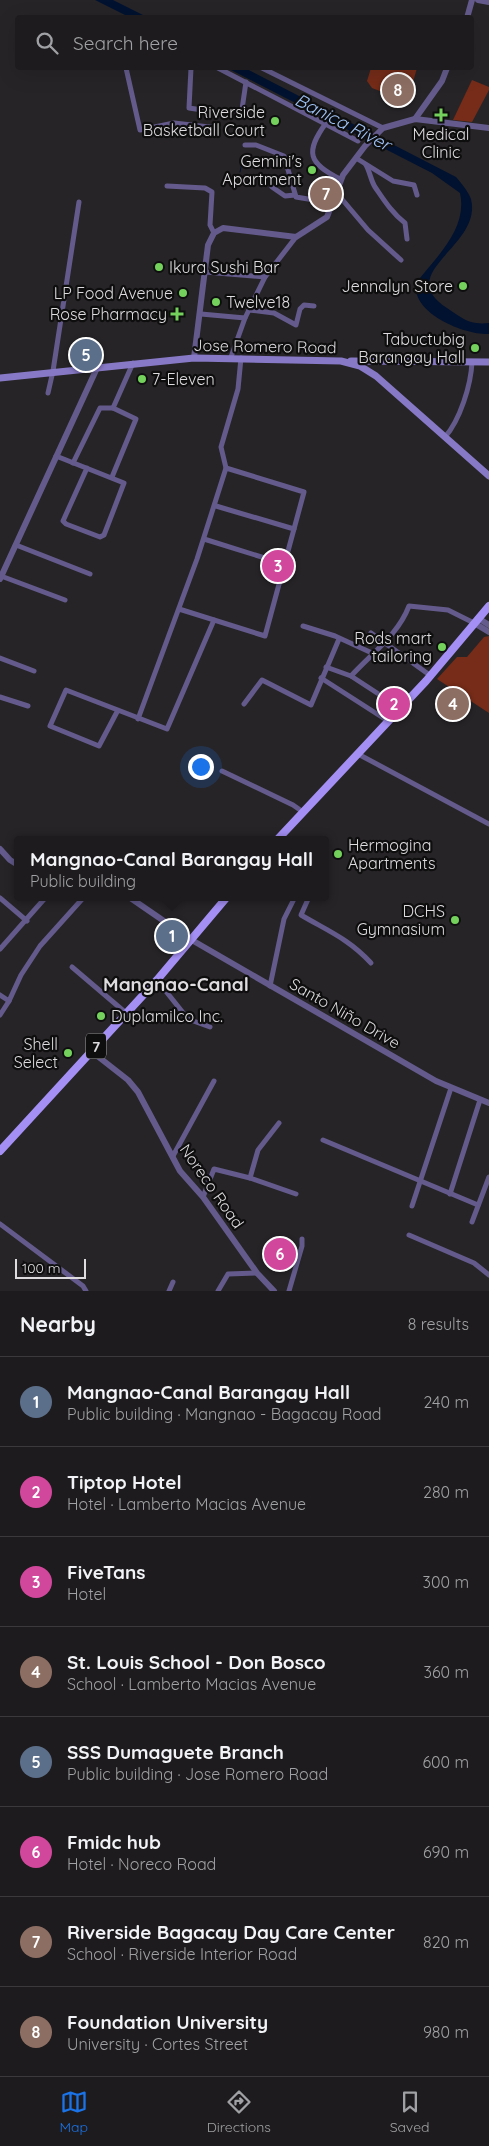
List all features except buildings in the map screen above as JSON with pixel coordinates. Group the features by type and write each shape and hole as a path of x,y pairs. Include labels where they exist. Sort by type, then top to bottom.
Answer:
{"main road":[{"name":"Jose Romero Road","path":"0,378 194,358 231,357 341,361 360,366 376,376 489,476"},
{"path":"341,361 489,362"},
{"path":"280,836 431,676 489,606"},
{"name":"7","path":"0,1151 157,980 223,901"}],"street":[{"path":"468,15 472,0"},
{"path":"478,0 489,2"},
{"path":"126,70 140,130 174,123 218,128"},
{"path":"191,70 189,108 209,112"},
{"path":"222,70 358,140"},
{"path":"266,70 382,129"},
{"path":"415,118 442,81 446,70"},
{"path":"242,109 246,82"},
{"path":"231,357 245,318 265,277 296,237 323,220 330,209 340,180 369,142 382,129 415,118 489,128"},
{"path":"326,123 313,142 313,155 322,170 340,180"},
{"path":"245,145 256,145 284,156 294,195"},
{"path":"356,158 393,181 414,185 417,195"},
{"path":"366,165 374,186 384,198 392,213 405,223 406,240"},
{"path":"167,186 205,188 212,192 210,226 214,233"},
{"path":"272,187 285,196 294,195 299,198 314,200 330,209"},
{"path":"336,191 368,230 401,260"},
{"path":"48,393 53,372 79,202"},
{"path":"194,358 208,246 214,233 223,228 296,237"},
{"path":"205,272 265,277"},
{"path":"249,310 274,312 296,325 300,309 304,305 314,306"},
{"path":"201,314 245,318"},
{"path":"138,719 216,506 226,468 221,447 238,389 241,358"},
{"path":"445,437 454,426 461,410 472,370 472,362"},
{"path":"113,408 133,363"},
{"path":"65,600 1,575 96,368"},
{"path":"73,463 100,408 113,408 136,419 112,477"},
{"path":"56,456 112,477 124,483 104,535 100,537 66,524 63,521 87,468"},
{"path":"179,609 265,636 304,492 226,468"},
{"path":"216,506 294,529"},
{"path":"204,540 284,564"},
{"path":"16,545 90,574"},
{"path":"351,676 372,653 386,643 404,618 409,606 448,610 489,625"},
{"path":"118,710 100,746 50,726 66,690 118,710 138,719 167,729 214,620"},
{"path":"476,621 489,632"},
{"path":"303,626 335,636 372,653"},
{"path":"371,633 431,676"},
{"path":"244,704 262,680 311,705 339,639"},
{"path":"0,658 34,671"},
{"path":"326,667 351,676 400,708"},
{"path":"321,678 388,721"},
{"path":"0,697 28,706"},
{"path":"358,754 489,824"},
{"path":"222,771 293,805 303,812"},
{"path":"0,849 14,862"},
{"path":"0,898 27,921"},
{"path":"0,949 27,921 43,901"},
{"path":"0,1015 9,1001 20,975 40,946 80,901"},
{"name":"Santo Niño Drive","path":"135,901 190,939 436,1081 489,1103"},
{"path":"270,986 284,919 293,901"},
{"path":"307,901 301,915 350,942 371,963"},
{"path":"72,967 126,1013"},
{"path":"157,980 188,1019 210,1027"},
{"path":"0,995 9,1001"},
{"name":"Noreco Road","path":"91,1051 128,1080 138,1092 180,1171 203,1197 257,1273 274,1291"},
{"path":"173,1156 214,1081"},
{"path":"412,1206 422,1183 451,1088"},
{"path":"450,1194 480,1100"},
{"path":"250,1178 258,1150 279,1123"},
{"path":"323,1140 478,1206"},
{"path":"203,1197 214,1169 250,1178 296,1194"},
{"path":"472,1222 489,1178"},
{"path":"0,1224 83,1286 86,1291"},
{"path":"409,1235 474,1264 489,1275"},
{"path":"288,1291 302,1246 302,1240"},
{"path":"218,1291 228,1274 257,1273"},
{"path":"169,1291 173,1282"}],"shaded area":[{"path":"370,70 416,70 408,99 403,100 372,88 367,81"},
{"path":"472,80 489,87 489,90 472,122 453,120"},
{"path":"489,636 489,713 437,679 457,657 467,657 484,637"}],"water":[{"path":"95,0 113,0 143,15 125,15"},
{"name":"Banica River","path":"231,70 249,70 456,177 471,199 471,216 465,231 434,270 429,283 433,295 462,318 476,323 489,323 489,334 466,331 441,320 430,313 422,304 417,294 416,283 448,242 459,219 461,206 460,193 432,173"}],"waterway":[{"path":"240,172 243,158"}],"place":[{"name":"Foundation University","path":"398,90"},
{"name":"Medical Clinic","path":"441,115"},
{"name":"Riverside Basketball Court","path":"275,121"},
{"name":"Gemini's Apartment","path":"312,170"},
{"name":"Riverside Bagacay Day Care Center","path":"326,194"},
{"name":"Ikura Sushi Bar","path":"159,267"},
{"name":"Jennalyn Store","path":"463,286"},
{"name":"LP Food Avenue","path":"183,293"},
{"name":"Twelve18","path":"216,302"},
{"name":"Rose Pharmacy","path":"177,314"},
{"name":"Tabuctubig Barangay Hall","path":"475,348"},
{"name":"SSS Dumaguete Branch","path":"86,355"},
{"name":"7-Eleven","path":"142,379"},
{"name":"FiveTans","path":"278,566"},
{"name":"Rods mart tailoring","path":"442,647"},
{"name":"Tiptop Hotel","path":"394,704"},
{"name":"St. Louis School - Don Bosco","path":"453,704"},
{"name":"Hermogina Apartments","path":"338,854"},
{"name":"DCHS Gymnasium","path":"455,920"},
{"name":"Mangnao-Canal Barangay Hall","path":"172,936"},
{"name":"Duplamilco Inc.","path":"101,1016"},
{"name":"Shell Select","path":"68,1053"},
{"name":"Fmidc hub","path":"280,1254"}],"district":[{"name":"Mangnao-Canal","path":"176,984"}]}
